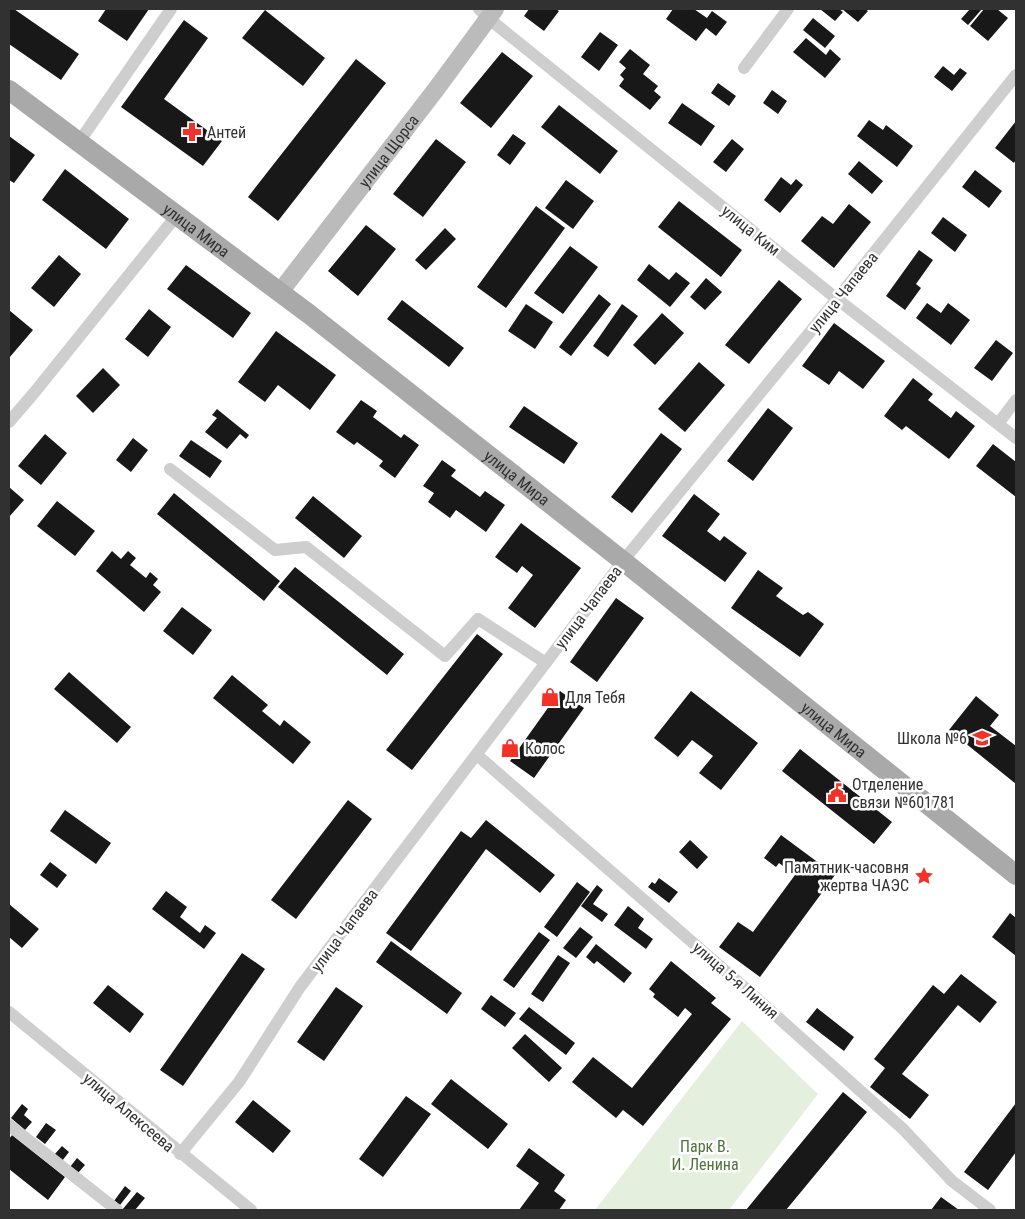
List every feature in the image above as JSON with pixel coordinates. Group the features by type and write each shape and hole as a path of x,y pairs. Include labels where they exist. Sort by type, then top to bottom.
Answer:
{"main road":[{"name":"улица Мира","path":"9,90 280,292 624,561 1016,875"}],"street":[{"path":"79,142 171,9"},
{"path":"744,68 788,9"},
{"name":"улица Щорса","path":"280,292 437,88 488,12"},
{"name":"улица Ким","path":"488,12 837,299 1016,438"},
{"name":"улица Чапаева","path":"180,1154 239,1082 300,987 624,561 1016,75"},
{"path":"9,422 177,215"},
{"path":"998,424 1016,400"},
{"path":"170,469 275,550 306,547 445,656 478,619 546,663"},
{"name":"улица 5-я Линия","path":"477,754 903,1129 952,1181 990,1210"},
{"name":"улица Алексеева","path":"9,1012 180,1154 251,1210"},
{"path":"9,1124 117,1210"}],"green space":[{"name":"Парк В. И. Ленина","path":"742,1021 818,1094 729,1210 595,1210"}],"building":[{"path":"9,9 14,9 79,54 61,80 9,44"},
{"path":"106,9 149,9 127,41 98,21"},
{"path":"529,9 556,9 559,11 544,31 524,16"},
{"path":"673,9 694,9 707,18 712,11 727,22 716,36 706,28 696,41 666,19"},
{"path":"820,9 839,9 843,12 835,21"},
{"path":"842,9 865,9 868,11 858,22"},
{"path":"970,9 982,9 968,25 961,19"},
{"path":"984,9 997,9 1008,18 988,41 970,26"},
{"path":"265,10 325,58 303,86 242,38"},
{"path":"813,18 835,36 825,48 803,30"},
{"path":"184,20 208,38 164,99 222,141 203,166 121,107"},
{"path":"600,32 618,45 599,71 581,57"},
{"path":"806,38 826,55 830,49 841,59 825,78 793,52"},
{"path":"630,49 650,65 643,74 658,86 654,91 661,97 650,110 619,86 624,79 620,75 626,68 619,62"},
{"path":"502,52 533,76 491,128 460,103"},
{"path":"356,59 386,83 278,221 248,197"},
{"path":"943,66 954,75 960,68 967,73 952,91 934,77"},
{"path":"718,83 736,96 729,106 711,93"},
{"path":"772,90 787,101 778,114 763,103"},
{"path":"682,103 715,126 701,146 668,123"},
{"path":"559,105 618,151 600,174 541,127"},
{"path":"869,120 883,130 886,125 913,146 897,167 857,136"},
{"path":"1016,121 1016,159 1014,163 995,148"},
{"path":"513,134 526,143 510,165 497,155"},
{"path":"9,136 35,155 14,183 9,180"},
{"path":"436,139 466,162 423,217 393,194"},
{"path":"732,139 744,149 726,172 713,162"},
{"path":"859,161 883,181 872,194 848,174"},
{"path":"65,169 129,219 106,249 42,200"},
{"path":"975,170 1002,191 989,208 962,187"},
{"path":"781,177 791,185 796,179 803,185 780,213 764,200"},
{"path":"566,180 594,201 573,229 545,208"},
{"path":"679,201 742,250 721,277 658,227"},
{"path":"849,204 871,222 834,268 801,241 822,216 833,224"},
{"path":"536,206 565,228 506,308 477,287"},
{"path":"943,217 967,235 955,252 931,233"},
{"path":"366,225 396,249 358,296 328,271"},
{"path":"445,228 456,239 426,270 415,260"},
{"path":"570,246 598,267 563,314 534,293"},
{"path":"919,250 933,260 916,284 921,288 905,310 886,296"},
{"path":"59,255 81,274 54,307 31,288"},
{"path":"649,264 669,280 676,272 690,283 670,307 637,280"},
{"path":"186,265 251,313 233,338 167,289"},
{"path":"706,278 722,292 705,310 690,297"},
{"path":"779,280 802,299 749,364 725,345"},
{"path":"599,294 611,304 571,356 559,347"},
{"path":"402,300 464,348 449,367 387,319"},
{"path":"927,303 941,313 948,303 970,320 951,345 916,318"},
{"path":"526,304 553,322 535,349 508,331"},
{"path":"622,304 638,316 608,357 593,346"},
{"path":"149,309 171,327 148,357 125,339"},
{"path":"9,310 33,330 9,358"},
{"path":"662,313 684,333 655,365 633,345"},
{"path":"834,323 885,361 863,389 839,371 829,385 802,366"},
{"path":"276,331 336,375 310,410 278,385 265,402 238,382"},
{"path":"996,340 1013,353 992,381 974,368"},
{"path":"699,362 725,385 685,432 658,409"},
{"path":"103,368 120,385 93,413 76,396"},
{"path":"913,378 933,394 928,400 951,418 956,411 975,426 949,459 906,426 902,430 884,416"},
{"path":"361,400 377,411 373,417 401,438 404,434 419,445 395,478 379,466 383,461 357,442 354,445 336,432"},
{"path":"524,406 578,443 564,464 509,427"},
{"path":"768,408 793,428 753,481 727,461"},
{"path":"217,409 249,435 246,439 240,434 227,449 205,432 217,418 212,415"},
{"path":"661,433 682,449 632,513 611,497"},
{"path":"45,434 67,453 41,485 18,466"},
{"path":"133,438 148,450 131,472 116,460"},
{"path":"191,440 222,461 210,478 179,456"},
{"path":"993,444 1016,462 1016,497 976,466"},
{"path":"442,460 456,470 451,476 480,497 485,491 505,505 486,532 456,510 450,518 428,502 434,493 423,486"},
{"path":"9,487 24,500 9,517"},
{"path":"174,493 280,581 264,601 157,514"},
{"path":"694,494 720,514 707,531 720,541 724,536 747,553 725,582 662,536"},
{"path":"313,496 362,536 344,558 295,518"},
{"path":"57,501 95,531 75,556 37,526"},
{"path":"521,523 581,568 535,628 508,608 533,575 522,566 517,573 495,557"},
{"path":"112,551 121,559 128,551 136,558 130,565 146,578 150,572 158,579 153,585 161,592 144,612 96,571"},
{"path":"295,567 404,654 387,675 278,587"},
{"path":"758,570 783,588 776,596 803,615 808,612 824,624 800,657 731,608"},
{"path":"616,598 644,618 597,682 570,662"},
{"path":"182,607 212,630 193,655 163,631"},
{"path":"477,634 503,654 412,770 386,750"},
{"path":"69,672 131,727 117,743 54,689"},
{"path":"232,675 268,705 262,711 280,726 284,720 311,742 293,764 213,698"},
{"path":"560,691 584,708 534,778 510,761"},
{"path":"691,691 758,743 721,790 699,773 713,756 692,740 678,757 654,738"},
{"name":"Школа №6","path":"976,696 999,715 990,726 1016,746 1016,784 949,730"},
{"path":"800,749 892,822 874,844 782,771"},
{"path":"348,800 372,819 296,919 271,900"},
{"path":"65,810 111,843 96,864 50,831"},
{"path":"486,820 555,875 540,893 486,849 411,951 386,933 461,831 471,838"},
{"path":"781,835 835,875 760,977 719,947 738,922 753,932 795,875 779,863 776,867 764,858"},
{"path":"690,840 708,857 697,869 679,852"},
{"path":"50,862 67,875 57,888 40,875"},
{"path":"659,878 678,892 669,903 648,887 652,882 655,884"},
{"path":"577,882 590,892 557,937 544,927"},
{"path":"597,885 603,890 593,904 608,914 602,922 581,906"},
{"path":"166,891 187,907 180,917 200,933 205,925 216,933 204,949 152,909"},
{"path":"9,904 39,929 22,948 9,937"},
{"path":"628,906 644,919 638,928 653,939 646,949 614,925"},
{"path":"1010,913 1016,918 1016,956 992,937"},
{"path":"580,927 593,937 576,958 563,948"},
{"path":"539,932 550,940 514,988 503,980"},
{"path":"391,941 462,993 447,1014 376,962"},
{"path":"596,944 632,973 624,983 597,961 594,964 586,957"},
{"path":"242,953 265,969 183,1086 160,1070"},
{"path":"558,955 570,963 543,1002 531,994"},
{"path":"671,961 716,998 711,1003 731,1019 643,1126 623,1110 616,1118 572,1082 593,1057 632,1088 692,1014 685,1008 678,1017 653,997 655,994 649,989"},
{"path":"961,974 997,1002 980,1023 958,1005 902,1074 929,1095 910,1119 870,1087 885,1068 874,1059 933,985 944,994"},
{"path":"108,985 144,1014 130,1033 93,1003"},
{"path":"336,987 363,1006 324,1061 297,1042"},
{"path":"491,995 516,1013 505,1027 481,1009"},
{"path":"529,1007 575,1043 566,1055 519,1019"},
{"path":"817,1008 854,1037 844,1051 806,1022"},
{"path":"525,1034 562,1068 549,1082 512,1048"},
{"path":"451,1079 508,1124 488,1149 431,1104"},
{"path":"843,1092 867,1112 786,1210 746,1210"},
{"path":"406,1096 431,1114 383,1177 359,1159"},
{"path":"253,1100 291,1131 273,1153 235,1122"},
{"path":"1016,1103 1016,1152 988,1190 964,1172"},
{"path":"22,1104 28,1109 24,1115 32,1122 25,1130 11,1118"},
{"path":"46,1123 56,1130 45,1144 36,1137"},
{"path":"12,1135 65,1177 48,1200 9,1169 9,1139"},
{"path":"62,1146 69,1152 62,1161 54,1155"},
{"path":"529,1148 565,1175 554,1191 566,1200 559,1210 519,1210 539,1183 516,1166"},
{"path":"77,1158 85,1165 78,1173 70,1167"},
{"path":"125,1186 131,1191 120,1205 114,1201"},
{"path":"137,1192 145,1198 135,1210 122,1210"},
{"path":"941,1197 959,1210 931,1210"}],"place":[{"name":"Антей","path":"192,132"},
{"name":"Для Тебя","path":"550,697"},
{"name":"Школа №6","path":"982,738"},
{"name":"Колос","path":"510,748"},
{"name":"Отделение связи №601781","path":"837,793"},
{"name":"Памятник-часовня жертва ЧАЭС","path":"924,876"}]}
